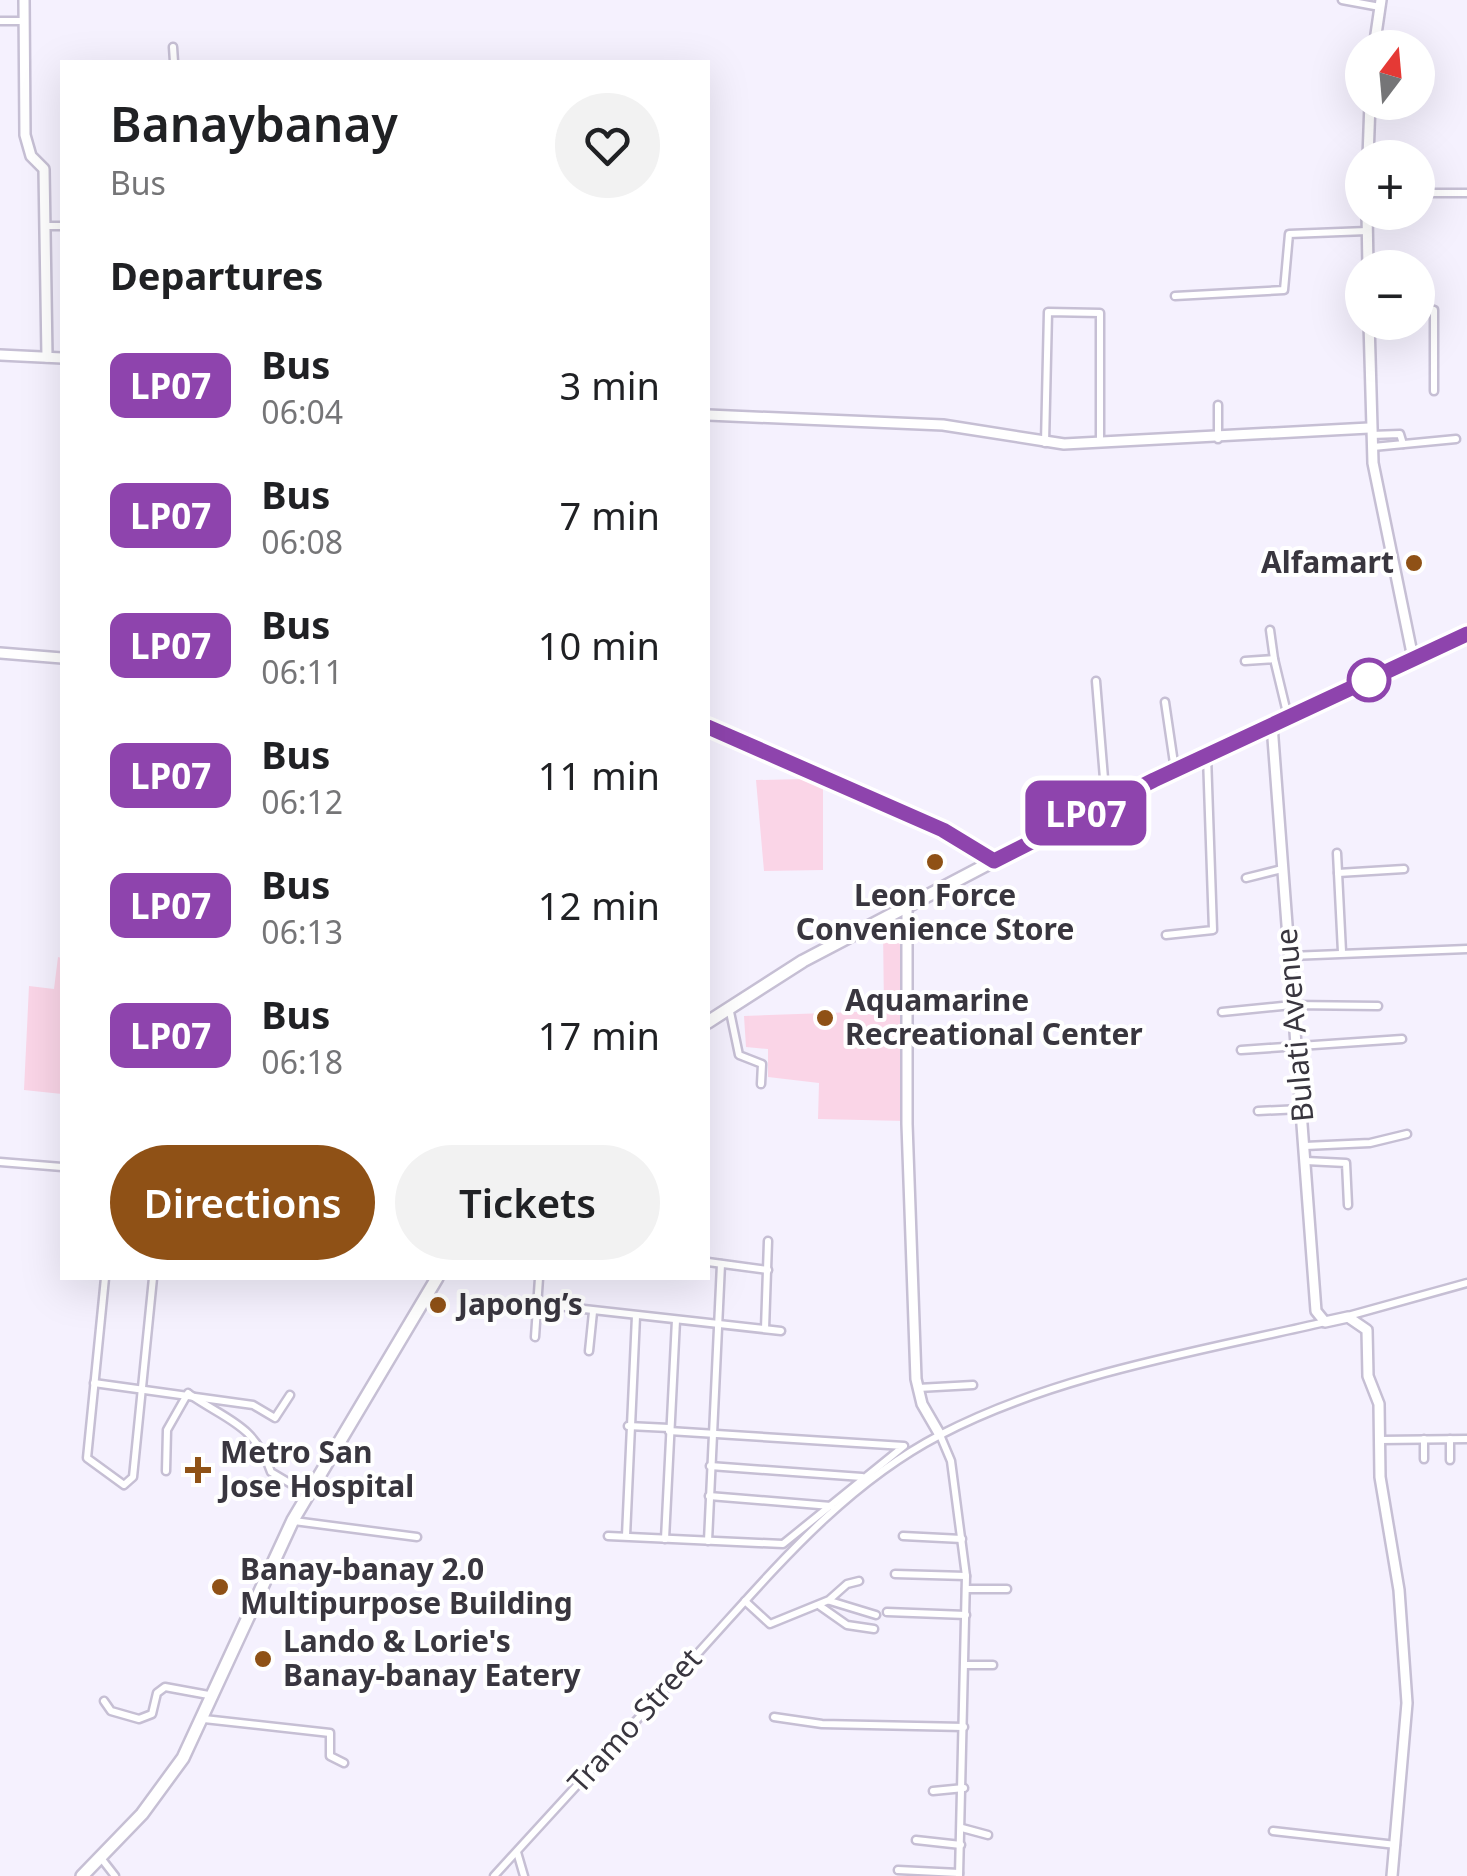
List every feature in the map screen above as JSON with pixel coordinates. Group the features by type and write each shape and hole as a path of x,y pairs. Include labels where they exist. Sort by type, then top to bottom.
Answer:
{"highway":[{"path":"710,1020 728,1006 907,907 1106,802 1467,634"},
{"path":"82,1876 172,1775 216,1696 293,1520 436,1280"}],"street":[{"path":"24,0 25,135 31,156 44,169 48,226 46,357"},
{"path":"1342,0 1380,3 1376,30"},
{"path":"0,21 23,21"},
{"path":"174,48 174,60"},
{"path":"1435,194 1467,193"},
{"path":"48,226 60,226"},
{"path":"1175,296 1284,290 1289,234 1367,231 1368,250"},
{"path":"1045,443 1048,312 1100,313 1100,444"},
{"path":"1369,340 1370,437 1413,658"},
{"path":"1434,340 1434,391"},
{"path":"0,355 60,358"},
{"path":"1218,405 1218,439"},
{"path":"710,415 943,426 1045,443 1370,437 1394,432 1400,434 1403,444"},
{"path":"1370,437 1403,444 1456,439"},
{"path":"1270,630 1288,717"},
{"path":"0,653 60,658"},
{"path":"1246,661 1274,659"},
{"path":"1096,681 1106,802"},
{"path":"1166,702 1174,770"},
{"name":"Bulati Avenue","path":"1272,725 1316,1311 1325,1322"},
{"path":"710,728 943,830 994,861"},
{"path":"1166,935 1212,930 1207,755"},
{"path":"1337,852 1342,952"},
{"path":"1338,873 1404,868"},
{"path":"1246,878 1282,869"},
{"path":"898,1870 959,1875 966,1615 966,1576 951,1462 918,1388 906,1124 907,907"},
{"path":"1289,956 1467,949"},
{"path":"1222,1012 1292,1005 1378,1006"},
{"path":"728,1006 739,1054 762,1064 761,1084"},
{"path":"1241,1050 1402,1038"},
{"path":"1258,1111 1303,1109"},
{"path":"1305,1146 1370,1143 1406,1134"},
{"path":"0,1162 60,1168"},
{"path":"1306,1162 1346,1163 1348,1204"},
{"path":"766,1330 768,1241"},
{"path":"710,1262 768,1270"},
{"path":"708,1541 721,1264"},
{"path":"105,1280 88,1461 124,1485 134,1477 153,1280"},
{"path":"535,1337 539,1280"},
{"path":"1325,1322 1467,1283"},
{"path":"539,1304 781,1331"},
{"path":"589,1351 593,1312"},
{"path":"626,1536 636,1316"},
{"path":"1348,1316 1366,1330 1368,1376 1379,1404 1380,1476 1400,1590 1407,1704 1392,1876"},
{"path":"665,1539 676,1320"},
{"name":"Tramo Street","path":"494,1876 776,1566 834,1508 940,1435 1038,1394 1325,1322"},
{"path":"94,1382 144,1386 253,1405 274,1418 290,1395"},
{"path":"918,1388 974,1385"},
{"path":"188,1393 249,1432 262,1446 271,1472 308,1494"},
{"path":"166,1472 166,1430 188,1393"},
{"path":"608,1536 774,1546 831,1506 904,1446 628,1426"},
{"path":"1424,1439 1424,1459"},
{"path":"1450,1439 1450,1460"},
{"path":"1380,1440 1467,1439"},
{"path":"710,1466 864,1477"},
{"path":"709,1496 831,1506"},
{"path":"293,1520 416,1538"},
{"path":"903,1536 962,1539"},
{"path":"895,1574 966,1576"},
{"path":"745,1601 770,1624 819,1605 846,1584 859,1581"},
{"path":"966,1589 1007,1588"},
{"path":"829,1600 876,1615"},
{"path":"819,1605 847,1625 874,1629"},
{"path":"887,1612 966,1615"},
{"path":"965,1666 993,1665"},
{"path":"104,1701 111,1711 139,1719 152,1714 157,1692 165,1687 216,1696"},
{"path":"774,1717 822,1724 964,1728"},
{"path":"204,1720 325,1732 332,1736 332,1760 344,1763"},
{"path":"934,1791 964,1788"},
{"path":"962,1828 988,1835"},
{"path":"1273,1830 1396,1845"},
{"path":"916,1840 961,1845"},
{"path":"517,1851 524,1876"},
{"path":"100,1857 115,1876"}],"shaded area":[{"path":"804,779 823,788 823,870 764,871 756,780"},
{"name":"Aquamarine Recreational Center","path":"906,918 906,1121 818,1119 819,1083 768,1077 768,1049 746,1047 744,1016 884,1011 883,929"},
{"path":"58,957 60,1094 24,1090 29,986 54,989"}],"bus line":[{"name":"LP07","path":"710,728 943,830 994,861 1154,780 1467,634"}],"place":[{"name":"Alfamart","path":"1414,563"},
{"name":"Leon Force Convenience Store","path":"935,862"},
{"name":"Aquamarine Recreational Center","path":"825,1018"},
{"name":"Japong’s","path":"438,1305"},
{"name":"Metro San Jose Hospital","path":"198,1470"},
{"name":"Banay-banay 2.0 Multipurpose Building","path":"220,1587"},
{"name":"Lando & Lorie's Banay-banay Eatery","path":"263,1659"}]}
